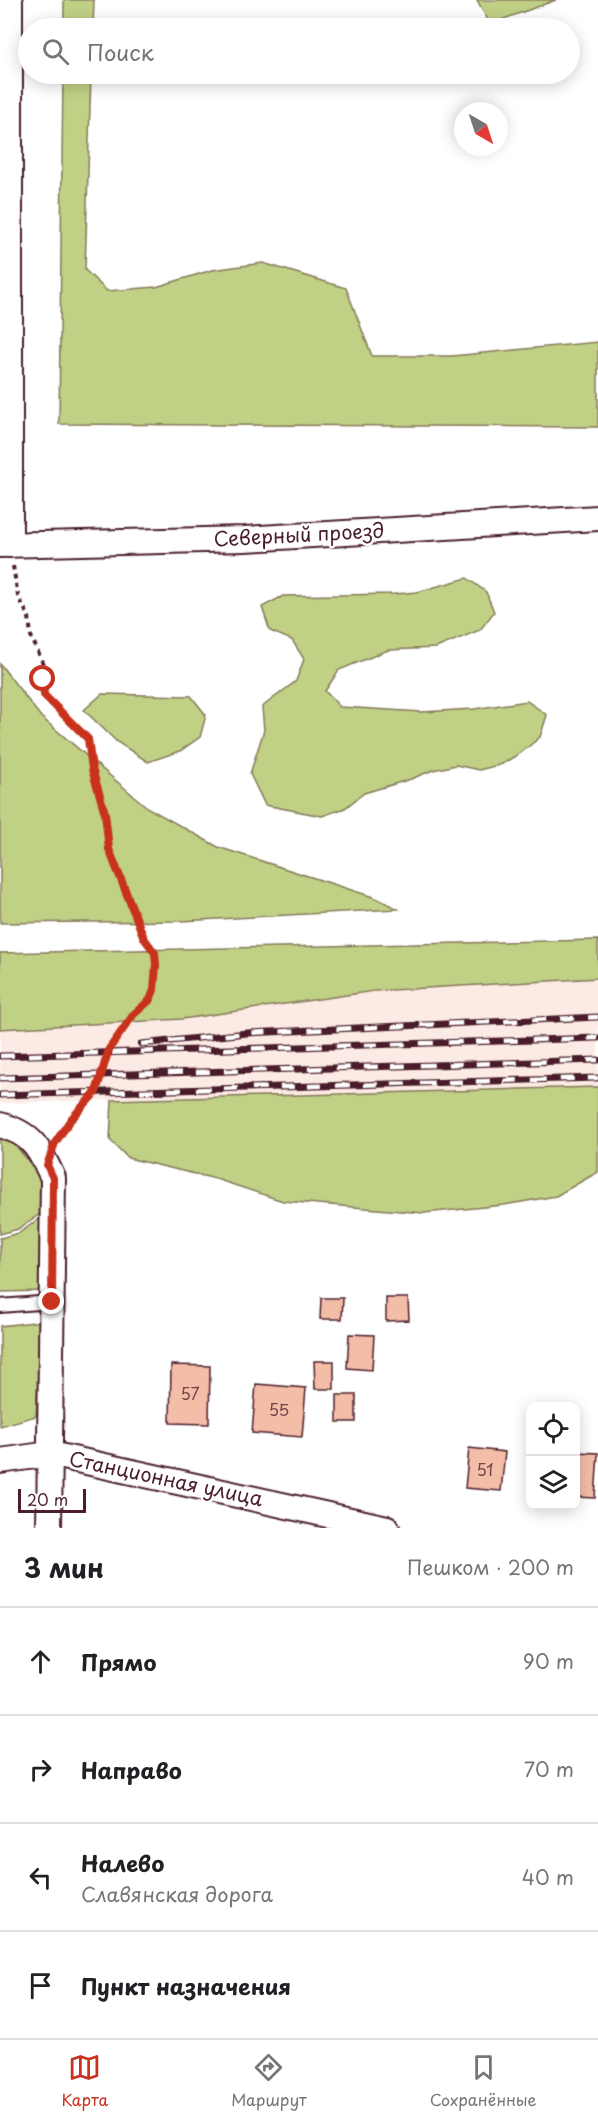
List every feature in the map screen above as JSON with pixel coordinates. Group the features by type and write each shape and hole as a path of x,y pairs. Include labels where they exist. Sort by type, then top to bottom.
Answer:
{"street":[{"path":"5,545 10,0"},
{"name":"Северный проезд","path":"5,545 245,539 598,518"},
{"path":"0,1125 14,1128 38,1146 53,1178 49,1528"},
{"path":"0,1461 50,1454"},
{"name":"Станционная улица","path":"50,1454 387,1528"}],"lane":[{"path":"0,1306 52,1302"}],"path":[{"path":"5,545 18,596 29,618 31,636 44,666 44,695 88,739 92,769 105,813 109,849 144,938 155,953 156,965 154,990 150,1000 134,1014 109,1049 96,1092 71,1119 55,1143 47,1165"}],"shaded area":[{"path":"598,978 598,1087 0,1103 0,1029 182,1019 374,991"}],"green space":[{"path":"64,0 94,0 93,18 64,18"},
{"path":"477,0 556,0 506,18 487,18"},
{"path":"63,84 91,84 85,270 107,291 156,287 212,270 263,263 346,288 372,356 452,356 598,342 598,427 59,424"},
{"path":"467,578 486,592 494,612 480,630 436,648 388,650 339,670 325,691 340,707 422,712 474,709 527,701 547,715 540,737 522,752 502,764 479,770 456,765 433,770 364,793 345,808 322,816 265,805 250,774 264,730 262,707 296,681 304,659 292,640 270,631 262,607 283,596 417,592"},
{"path":"0,664 41,717 148,808 218,847 376,898 398,909 181,921 0,923"},
{"path":"102,694 191,696 206,715 200,737 180,751 148,762 117,742 84,710"},
{"path":"598,940 598,978 374,991 182,1019 0,1029 0,953"},
{"path":"598,1087 598,1172 556,1196 504,1205 424,1213 283,1201 216,1179 128,1158 110,1140 112,1100"},
{"path":"0,1133 6,1133 44,1181 44,1211 18,1229 0,1234"},
{"path":"45,1215 43,1291 0,1292 0,1238 19,1233"},
{"path":"42,1321 36,1416 0,1426 0,1326"}],"building":[{"path":"321,1298 343,1298 342,1319 320,1319"},
{"path":"386,1298 408,1298 409,1320 386,1321"},
{"path":"349,1334 374,1335 372,1370 347,1368"},
{"path":"314,1361 334,1361 334,1389 315,1389"},
{"path":"171,1365 210,1366 209,1424 170,1423"},
{"path":"256,1384 306,1388 302,1437 252,1433"},
{"path":"337,1395 356,1395 356,1422 337,1422"},
{"path":"469,1448 505,1452 501,1491 465,1488"},
{"path":"580,1452 598,1453 595,1498 580,1497"}],"railway":[{"path":"141,1044 247,1033 598,1017"},
{"path":"0,1056 598,1038"},
{"path":"0,1078 598,1060"},
{"path":"0,1095 598,1078"}],"route":[{"path":"43,679 44,695 88,739 92,769 105,813 109,849 144,938 155,953 156,965 154,990 150,1000 134,1014 109,1049 96,1092 71,1119 55,1143 47,1165 53,1178 52,1302"}]}
